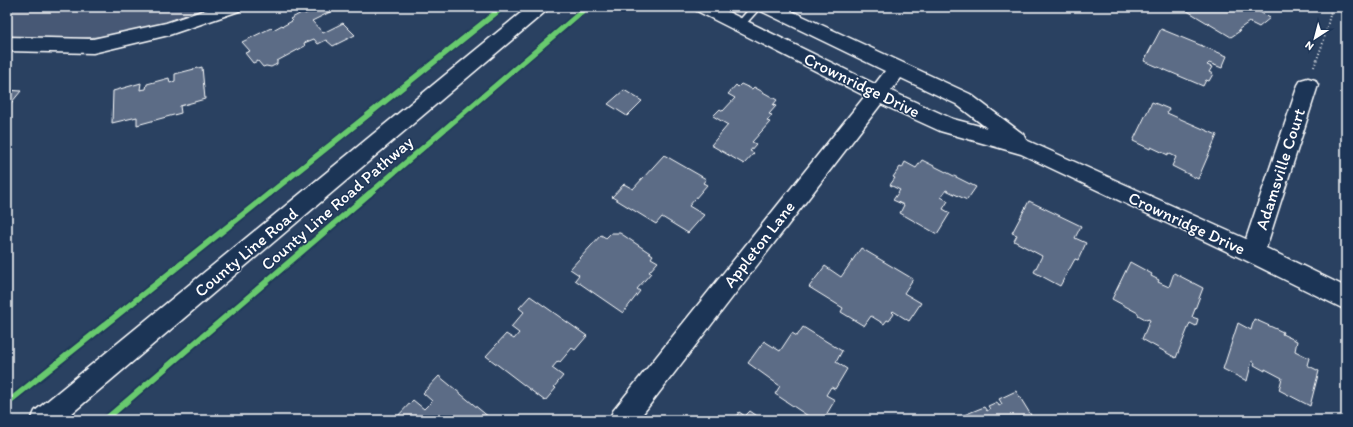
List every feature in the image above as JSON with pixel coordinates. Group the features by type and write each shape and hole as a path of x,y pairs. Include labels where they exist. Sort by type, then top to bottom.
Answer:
{"street":[{"path":"7,44 93,46 169,29 233,7"},
{"name":"County Line Road","path":"44,420 540,7"},
{"name":"Crownridge Drive","path":"703,7 878,94 947,125 1027,148 1253,253 1346,299"},
{"name":"Crownridge Drive","path":"767,7 963,99 1027,148"},
{"name":"Appleton Lane","path":"622,420 898,68"},
{"name":"Adamsville Court","path":"1253,253 1308,85"}],"lane":[{"path":"740,25 756,7"}],"path":[{"path":"1308,85 1323,43 1332,7"}],"shaded area":[{"path":"7,7 214,7 190,17 139,31 86,38 33,39 7,37"}],"building":[{"path":"311,7 327,7 332,11 312,21 323,33 343,23 355,35 333,46 326,40 318,44 314,39 304,43 305,46 277,61 277,64 271,67 263,67 258,61 253,63 245,53 250,51 242,42 271,28 273,30 282,25 283,26 292,21 290,19 303,12 305,14 313,10"},
{"path":"1186,7 1251,7 1270,18 1259,27 1249,22 1231,37 1184,9"},
{"path":"1161,29 1227,56 1222,68 1209,63 1207,65 1212,67 1209,72 1213,74 1209,81 1206,80 1203,86 1144,61"},
{"path":"202,67 205,99 180,106 181,113 137,125 137,117 112,123 113,91 141,83 140,90 146,89 147,84 169,78 170,83 175,81 175,74"},
{"path":"741,84 752,89 754,87 777,100 773,105 776,106 769,114 772,115 767,121 770,122 752,142 756,144 750,151 754,153 744,164 711,145 728,125 713,116 720,109 723,111 735,98 728,94 736,85 738,87"},
{"path":"7,90 21,91 7,108"},
{"path":"624,90 642,101 627,116 608,104"},
{"path":"1152,102 1169,109 1167,113 1217,135 1198,179 1172,166 1176,157 1151,147 1150,149 1133,141"},
{"path":"664,155 706,179 703,183 707,185 689,206 704,215 688,233 662,217 656,224 612,197 624,184 633,189"},
{"path":"922,160 976,187 967,200 946,190 941,197 948,201 943,209 950,213 937,234 900,213 904,205 893,200 900,190 890,185 895,178 893,177 900,167 902,168 905,162 916,168"},
{"path":"1029,201 1081,226 1075,238 1086,243 1078,260 1075,259 1060,286 1034,272 1042,256 1014,241 1017,235 1012,233"},
{"path":"611,233 620,233 653,255 651,258 658,262 649,272 651,273 637,289 640,291 623,313 575,280 579,275 570,269 601,235 606,238"},
{"path":"861,248 913,279 904,293 921,303 909,321 893,311 892,312 894,314 889,321 887,320 884,324 871,316 864,326 841,312 843,308 809,287 825,266 841,277"},
{"path":"1130,262 1152,274 1151,276 1159,280 1158,282 1169,287 1174,273 1203,288 1192,317 1198,319 1196,326 1190,323 1176,358 1142,339 1150,320 1147,320 1138,315 1138,313 1112,299"},
{"path":"530,296 587,336 575,350 572,348 560,362 558,361 552,368 563,376 554,387 556,388 545,401 486,356 506,334 514,339 519,333 511,327 524,312 519,308"},
{"path":"1254,319 1283,332 1282,334 1297,341 1295,351 1309,358 1307,365 1319,371 1310,406 1279,390 1282,378 1254,365 1255,363 1252,361 1247,381 1223,369 1238,323 1251,330"},
{"path":"803,327 842,351 836,362 847,369 835,389 831,387 826,395 835,400 823,420 814,420 775,394 780,386 748,363 764,341 780,351 792,333 797,336"},
{"path":"439,376 490,418 489,420 394,420 413,400 424,409 432,401 423,393"},
{"path":"1016,391 1034,420 954,419 984,407 987,411 990,409 988,406 997,402 999,406 1002,404 999,399"},
{"path":"750,411 763,420 734,420 739,412 745,416"}],"cycle path":[{"path":"7,403 503,7"},
{"name":"County Line Road Pathway","path":"105,420 587,7"}]}
